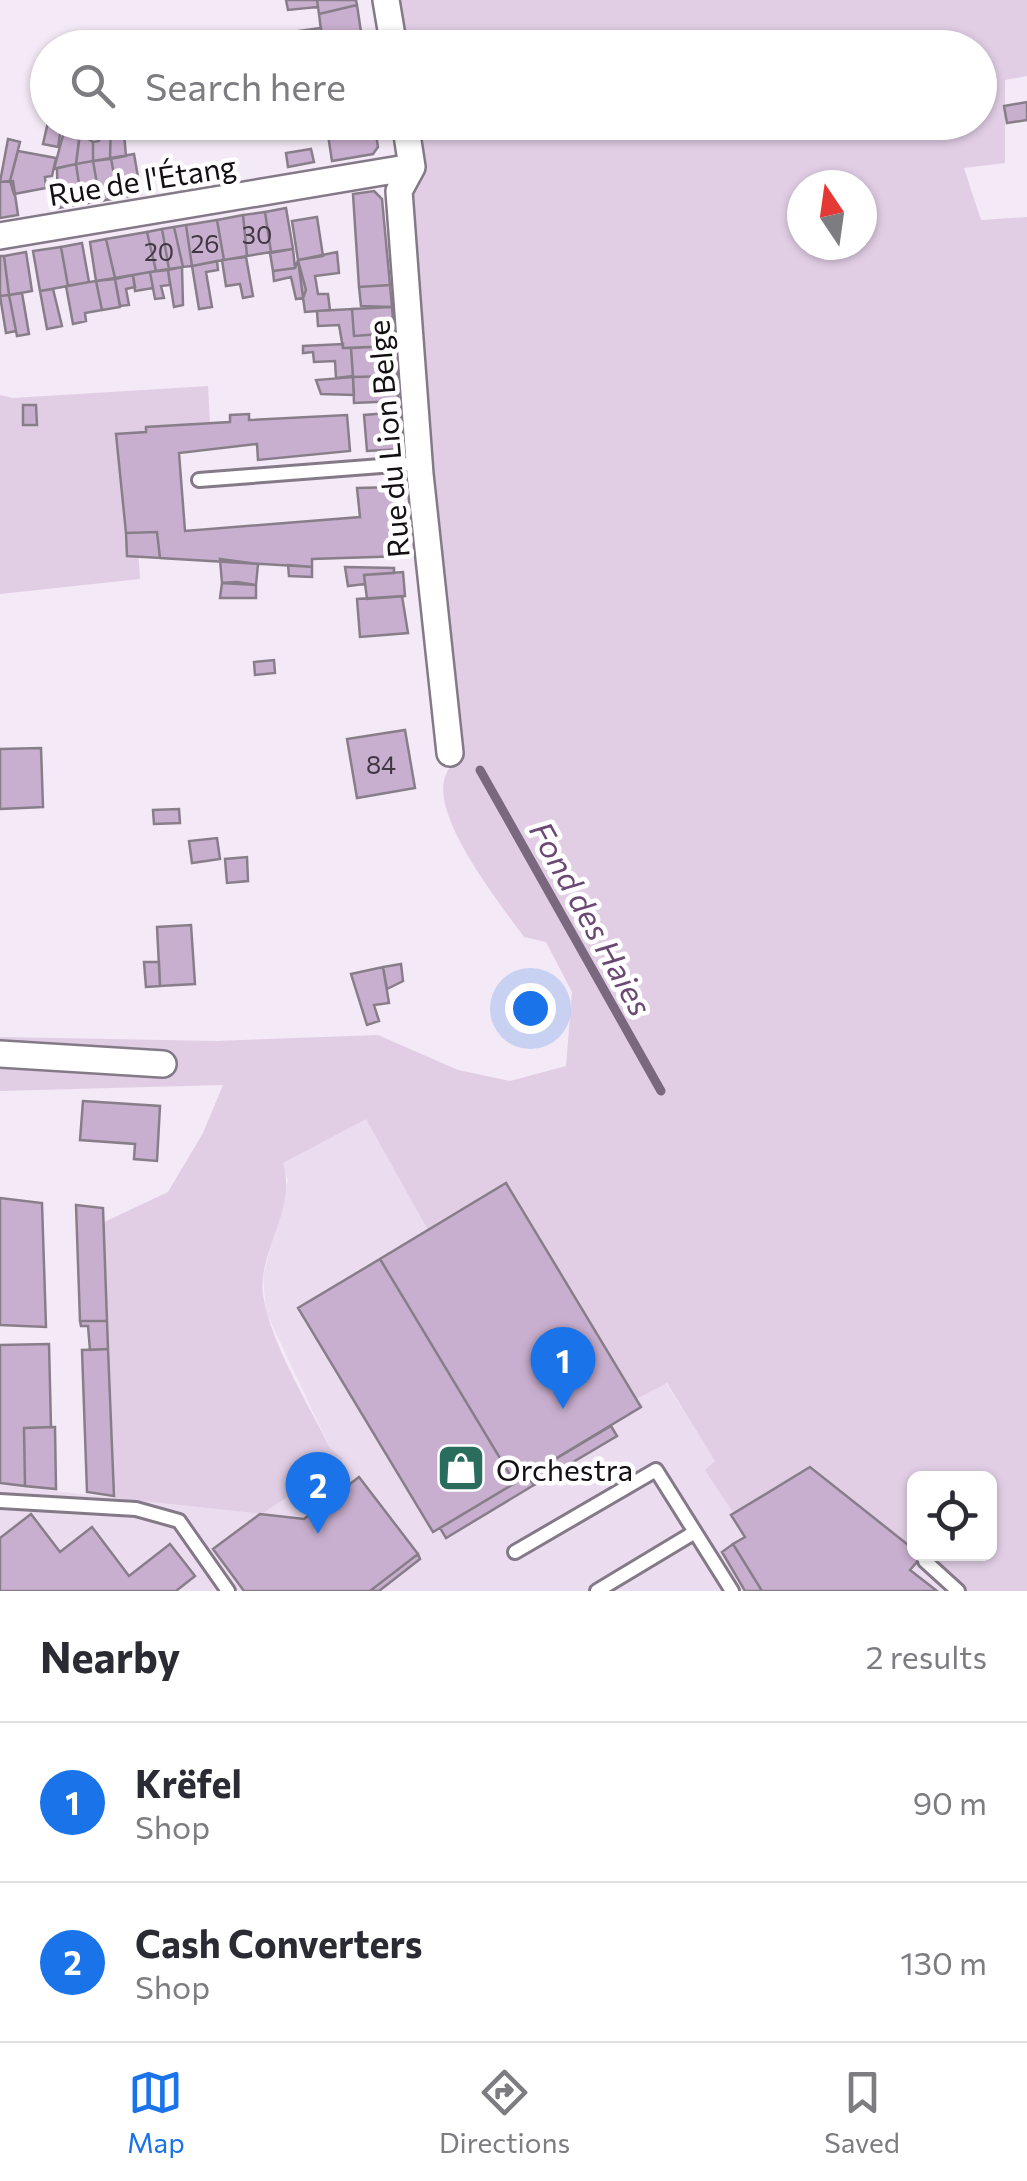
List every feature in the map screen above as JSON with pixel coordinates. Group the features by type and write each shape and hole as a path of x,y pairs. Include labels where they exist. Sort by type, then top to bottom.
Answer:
{"street":[{"path":"386,0 391,30"},
{"name":"Rue du Lion Belge","path":"408,140 412,168 399,191 420,463 450,753"},
{"name":"Rue de l'Étang","path":"0,236 412,168"},
{"path":"0,1054 163,1064"}],"lane":[{"path":"199,480 420,463"},
{"path":"515,1552 656,1470 732,1591"},
{"path":"0,1501 136,1509 179,1521 228,1591"},
{"path":"597,1591 694,1532"},
{"path":"924,1561 958,1591"}],"shaded area":[{"path":"397,0 1027,0 1027,76 1005,80 1005,163 964,168 981,220 1027,217 1027,1591 961,1591 951,1575 930,1561 997,1561 997,1471 907,1471 907,1544 812,1466 734,1514 705,1470 715,1461 667,1383 635,1400 429,1232 366,1119 283,1163 284,1206 263,1276 263,1294 276,1339 330,1448 343,1459 262,1514 115,1498 100,1224 168,1192 203,1133 223,1085 0,1091 0,1037 217,1041 378,1035 458,1070 510,1081 566,1066 572,992 546,942 524,937 485,883 458,837 443,794 446,774 461,750 433,515 415,280 414,140 997,140 997,30 401,30"},
{"path":"208,386 210,423 147,427 146,432 117,435 126,532 137,532 140,579 0,594 0,395 13,398"},
{"path":"366,1118 429,1232 636,1400 666,1383 716,1462 706,1469 734,1514 812,1466 907,1540 907,1561 933,1561 951,1575 961,1591 0,1591 0,1485 262,1514 343,1459 330,1448 266,1312 263,1277 288,1180 282,1163"}],"building":[{"path":"286,0 317,0 318,7 288,10"},
{"path":"317,0 356,0 357,5 319,14"},
{"path":"357,5 361,30 321,30 319,14"},
{"path":"1027,102 1027,120 1007,123 1004,106"},
{"path":"8,139 20,142 10,181 0,182"},
{"path":"44,140 59,140 58,147 43,144"},
{"path":"62,140 79,140 76,164 54,169"},
{"path":"79,140 93,142 93,161 76,164"},
{"path":"111,140 125,140 126,156 110,159"},
{"path":"111,140 110,159 93,161 93,142"},
{"path":"329,140 377,140 373,154 332,161"},
{"path":"311,149 314,162 288,167 286,153"},
{"path":"18,151 56,158 52,176 45,177 46,188 14,194 10,181"},
{"path":"134,154 141,194 118,198 111,158"},
{"path":"111,158 118,198 100,201 93,161"},
{"path":"93,161 100,201 82,204 76,164"},
{"path":"76,164 82,204 58,208 57,168"},
{"path":"13,181 18,215 0,218 0,182"},
{"path":"374,191 382,199 390,285 359,287 353,194"},
{"path":"286,208 293,249 271,252 265,212"},
{"path":"265,212 271,252 247,256 243,215"},
{"path":"243,215 247,256 224,260 217,220"},
{"path":"317,217 323,256 298,260 292,221"},
{"path":"217,220 224,260 192,266 186,225"},
{"path":"186,225 192,266 183,267 174,227"},
{"path":"174,227 183,267 169,269 162,229"},
{"path":"162,229 169,269 156,271 147,232"},
{"path":"147,232 156,271 115,278 106,239"},
{"path":"106,239 115,278 96,281 90,242"},
{"path":"82,243 89,282 68,286 61,247"},
{"path":"61,247 68,286 40,291 33,251"},
{"path":"293,249 295,268 273,271 270,253"},
{"path":"26,252 32,291 9,295 4,256"},
{"path":"337,252 339,273 315,276 318,294 328,294 330,310 305,312 298,260"},
{"path":"0,256 4,256 9,295 0,296"},
{"path":"246,257 253,296 243,298 240,284 226,286 222,260"},
{"path":"298,260 306,290 303,298 296,299 291,277 274,281 273,271 295,268"},
{"path":"217,261 218,270 206,272 212,307 199,309 192,266"},
{"path":"182,267 183,305 174,307 168,270"},
{"path":"168,270 170,285 161,286 164,298 155,299 150,272"},
{"path":"150,272 153,288 135,291 133,275"},
{"path":"133,275 135,287 126,289 129,305 120,306 115,279"},
{"path":"115,279 120,307 102,310 96,281"},
{"path":"96,281 102,310 85,313 86,321 73,324 66,286"},
{"path":"390,285 392,307 361,306 359,287"},
{"path":"53,289 62,326 47,329 40,291"},
{"path":"22,293 29,334 17,336 9,295"},
{"path":"9,295 16,331 6,333 0,296"},
{"path":"392,307 394,333 354,336 352,309"},
{"path":"352,309 354,336 394,333 394,346 343,348 339,325 318,326 317,311"},
{"path":"343,344 343,348 351,348 353,376 336,378 335,361 314,362 313,352 303,353 303,346"},
{"path":"394,346 397,376 353,377 351,348"},
{"path":"397,376 398,401 354,403 353,377"},
{"path":"353,377 354,395 321,394 316,380"},
{"path":"23,405 36,405 37,425 23,425"},
{"path":"400,412 403,449 367,451 364,415"},
{"path":"249,414 249,420 347,415 350,451 258,460 257,444 179,453 185,531 360,517 357,488 398,487 404,556 312,559 312,567 160,558 157,532 126,533 116,434 146,432 146,427 230,422 230,415"},
{"path":"157,532 160,558 127,556 126,533"},
{"path":"220,559 258,564 256,585 222,583"},
{"path":"288,565 312,567 312,577 289,576"},
{"path":"345,567 394,568 394,573 364,575 365,584 348,586"},
{"path":"403,572 405,596 367,599 364,575"},
{"path":"222,583 256,585 256,598 220,598"},
{"path":"402,596 408,633 360,637 357,599"},
{"path":"274,660 275,673 255,675 254,662"},
{"path":"405,730 415,788 357,798 347,739"},
{"path":"41,748 43,807 0,809 0,749"},
{"path":"179,809 180,823 154,824 153,810"},
{"path":"217,838 220,859 192,863 189,841"},
{"path":"247,857 248,881 227,883 225,859"},
{"path":"191,925 195,984 160,986 157,927"},
{"path":"144,962 159,962 160,986 146,987"},
{"path":"401,964 403,981 387,989 383,967"},
{"path":"383,967 389,1003 374,1005 379,1021 367,1025 351,974"},
{"path":"83,1101 160,1106 157,1161 134,1159 135,1144 80,1140"},
{"path":"506,1183 641,1407 515,1483 380,1259"},
{"path":"0,1198 42,1203 46,1327 0,1325"},
{"path":"76,1205 103,1208 107,1321 80,1321"},
{"path":"380,1259 515,1483 433,1532 298,1308"},
{"path":"80,1321 107,1321 108,1349 90,1350 88,1326 81,1326"},
{"path":"49,1344 51,1427 24,1428 25,1486 0,1483 0,1345"},
{"path":"108,1349 114,1496 87,1492 82,1350"},
{"path":"611,1426 617,1436 534,1485 527,1476"},
{"path":"55,1427 56,1489 25,1486 24,1428"},
{"path":"810,1467 907,1544 907,1561 918,1561 910,1570 937,1591 762,1591 733,1544 745,1537 731,1515"},
{"path":"527,1476 534,1485 446,1538 440,1528"},
{"path":"359,1477 418,1554 370,1591 244,1591 213,1549 260,1514 304,1519"},
{"path":"31,1514 60,1552 92,1527 129,1576 170,1544 195,1576 176,1591 0,1591 0,1538"},
{"path":"733,1544 762,1591 745,1591 722,1552"},
{"path":"418,1554 420,1559 379,1591 370,1591"}],"waterway":[{"name":"Fond des Haies","path":"480,770 661,1091"}],"place":[{"name":"Krëfel","path":"563,1409"},
{"name":"Orchestra","path":"461,1468"},
{"name":"Cash Converters","path":"318,1534"}]}
